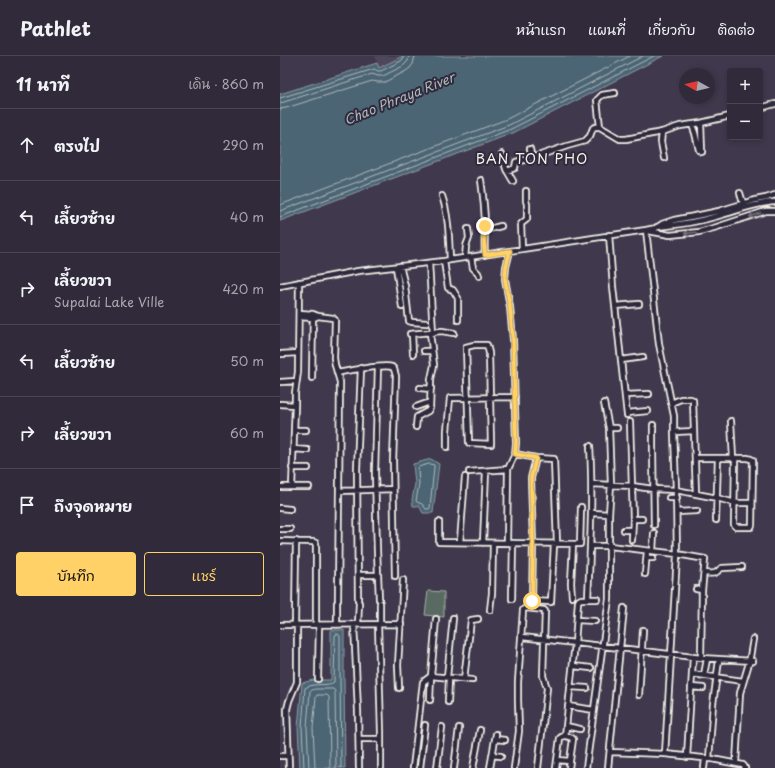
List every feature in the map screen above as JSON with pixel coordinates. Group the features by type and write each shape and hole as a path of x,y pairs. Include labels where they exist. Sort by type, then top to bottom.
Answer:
{"street":[{"path":"600,127 597,100 602,95 615,93"},
{"path":"763,107 775,104"},
{"path":"507,171 514,168 516,162 585,141 590,136 595,126 600,127 620,139 662,132 680,126 692,125 727,117"},
{"path":"692,125 700,151 701,123"},
{"path":"662,132 661,142 664,158"},
{"path":"530,149 532,158"},
{"path":"502,154 507,171 513,181"},
{"path":"481,180 484,197 485,255"},
{"path":"522,249 521,224 526,220 527,214 526,191"},
{"path":"740,193 744,205"},
{"path":"656,228 662,224 674,220 731,210 775,195"},
{"path":"442,196 446,215 450,260"},
{"path":"744,205 775,202"},
{"path":"280,286 358,271 444,261 646,230 702,220 726,214 731,210"},
{"path":"646,230 670,235 699,232 766,211 775,211"},
{"path":"485,230 501,226"},
{"path":"465,258 466,246 469,238 468,230"},
{"path":"646,230 659,344 674,416 677,554 665,754"},
{"path":"609,235 627,414 648,411"},
{"path":"507,543 508,469 515,454 516,443 513,340 510,307 505,279 510,251"},
{"path":"471,257 472,268 478,273 479,276"},
{"path":"444,261 448,288 454,292 458,298 458,320"},
{"path":"416,427 417,417 429,410 434,365 431,333 429,263"},
{"path":"398,267 402,307"},
{"path":"398,267 405,286 409,321 427,323"},
{"path":"292,487 295,405 295,394 293,390 294,381 298,372 299,282"},
{"path":"615,306 639,304"},
{"path":"299,315 332,318 335,320 334,358 340,382 337,625"},
{"path":"312,378 315,316"},
{"path":"413,354 411,334 454,333"},
{"path":"474,345 487,345 489,354 492,444 469,443 468,398 466,347 474,345"},
{"path":"424,351 432,351"},
{"path":"281,354 298,354"},
{"path":"621,360 643,357"},
{"path":"337,373 361,368 378,367 390,367 394,369 395,372 393,489 395,576"},
{"path":"378,367 375,490 380,601 380,768"},
{"path":"359,768 356,624 359,602 357,469 361,368"},
{"path":"280,382 294,381"},
{"path":"420,388 431,389"},
{"path":"625,395 649,394"},
{"path":"448,447 447,431 450,398 515,397"},
{"path":"671,403 681,399 693,399 696,494"},
{"path":"416,407 430,402"},
{"path":"586,768 609,598 611,484 609,428 604,403"},
{"path":"280,404 295,405"},
{"path":"695,458 718,458 734,459 751,459 753,460 751,527 734,526 734,459 731,421"},
{"path":"630,422 633,519 632,540"},
{"path":"653,425 654,525"},
{"path":"609,428 617,428"},
{"path":"294,430 306,430"},
{"path":"674,432 694,431"},
{"path":"588,600 592,513 590,446"},
{"path":"293,449 307,450"},
{"path":"515,454 536,458 554,459 555,544 551,602 532,601 533,543 531,478 536,458"},
{"path":"716,520 718,458"},
{"path":"292,468 308,468"},
{"path":"469,472 508,469"},
{"path":"483,543 486,471"},
{"path":"460,542 465,477"},
{"path":"592,484 611,484 676,490 735,503 752,504"},
{"path":"280,487 309,487"},
{"path":"339,491 393,489"},
{"path":"669,498 676,498"},
{"path":"439,522 439,542 580,544 581,507"},
{"path":"280,508 290,509"},
{"path":"677,512 697,512"},
{"path":"592,513 610,514"},
{"path":"633,519 642,519"},
{"path":"280,529 290,529"},
{"path":"624,530 632,530"},
{"path":"653,551 654,533"},
{"path":"280,541 313,542 317,545 318,679"},
{"path":"289,768 287,709 297,682 296,541"},
{"path":"490,610 492,593 493,543"},
{"path":"512,599 513,543"},
{"path":"572,598 571,583 573,544"},
{"path":"590,546 610,546 705,559 702,590 701,658"},
{"path":"645,574 647,551"},
{"path":"646,558 654,558"},
{"path":"704,573 714,574 722,568 742,567"},
{"path":"358,575 378,575"},
{"path":"399,688 398,665 403,580"},
{"path":"696,589 702,590"},
{"path":"556,768 560,738 564,736 566,726 579,600 597,600"},
{"path":"608,768 624,608"},
{"path":"514,768 519,731 518,688 524,609 546,611 543,676 547,688 538,768"},
{"path":"448,702 448,677 453,618"},
{"path":"430,700 430,676 436,619"},
{"path":"464,679 471,620 478,619"},
{"path":"577,620 595,621"},
{"path":"280,625 400,624"},
{"path":"639,695 643,630"},
{"path":"522,637 707,659 751,661"},
{"path":"736,763 739,698 743,681 751,661 753,639"},
{"path":"687,757 693,657"},
{"path":"704,675 707,659"},
{"path":"704,768 707,759 719,660"},
{"path":"573,666 591,668"},
{"path":"692,674 743,681"},
{"path":"413,768 423,682 430,676 472,680"},
{"path":"570,687 587,688"},
{"path":"691,687 703,688"},
{"path":"568,706 594,710"},
{"path":"420,768 425,725"},
{"path":"566,726 580,728"},
{"path":"437,768 442,728"},
{"path":"454,768 459,728"},
{"path":"473,768 480,730"},
{"path":"564,736 573,739 569,768"},
{"path":"490,768 495,737 505,740"},
{"path":"359,739 381,739"},
{"path":"610,752 665,754 736,763 743,765 745,768"},
{"path":"492,755 501,756"},
{"path":"280,756 288,756"},
{"path":"557,760 570,761"}],"shaded area":[{"path":"375,56 403,56 379,68"}],"green space":[{"path":"428,591 444,592 444,617 425,615"}],"water":[{"name":"Chao Phraya River","path":"403,56 663,56 513,133 280,221 280,94 377,63 379,68"},
{"path":"431,459 439,464 433,513 423,513 419,506 413,506 412,500 415,484 413,464"},
{"path":"331,630 344,630 345,768 300,768 298,727 302,683 313,680 331,680"}],"district":[{"name":"BAN TON PHO","path":"532,158"}],"route":[{"path":"485,226 485,255 510,251 505,279 510,307 513,340 515,454 536,458 531,478 533,543 532,601"}]}
